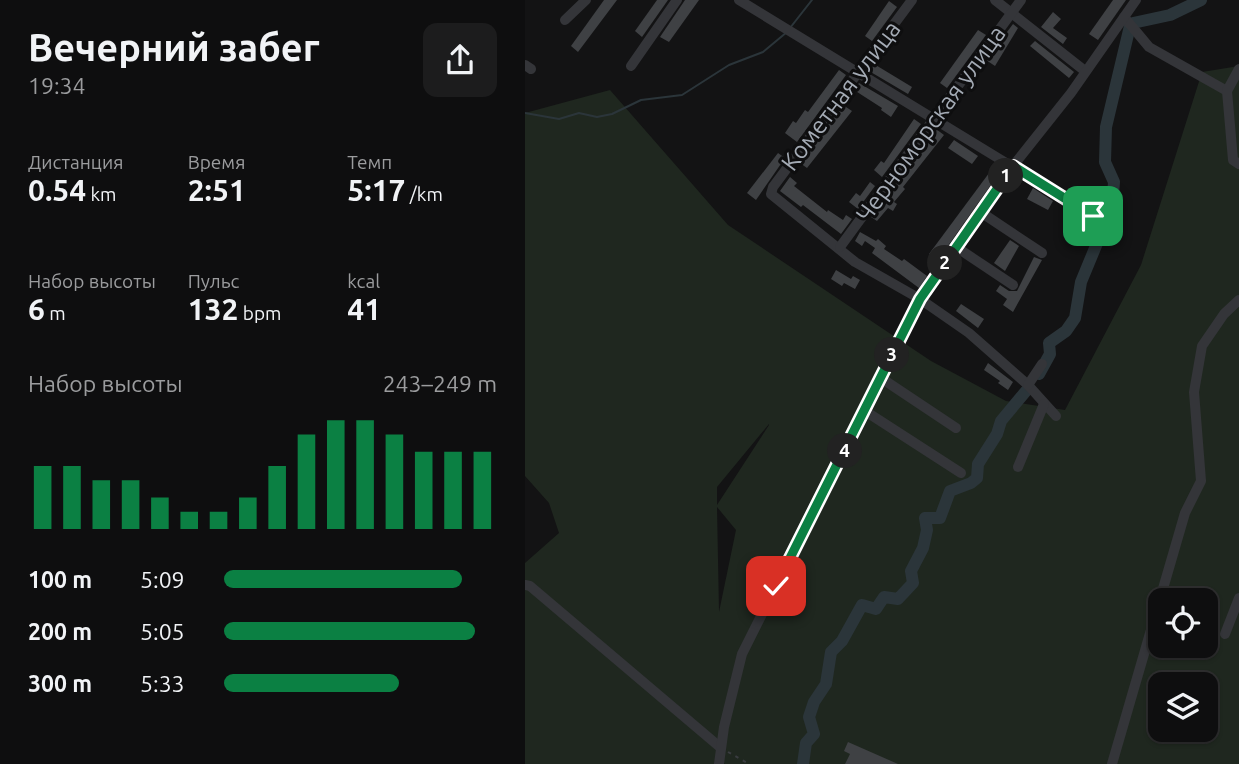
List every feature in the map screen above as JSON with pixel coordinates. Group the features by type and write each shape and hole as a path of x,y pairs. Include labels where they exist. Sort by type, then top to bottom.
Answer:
{"street":[{"path":"565,20 586,0"},
{"path":"631,66 677,0"},
{"path":"739,0 1093,216"},
{"name":"Кометная улица","path":"840,247 771,194 773,187 912,0"},
{"path":"995,0 1085,71"},
{"name":"Черноморская улица","path":"840,247 1021,0"},
{"path":"719,764 723,727 742,654 920,299 1013,166 1136,0"},
{"path":"1124,17 1149,47 1227,91"},
{"path":"1239,69 1227,91 1233,160 1239,164"},
{"path":"982,213 1042,253"},
{"path":"840,247 855,262 920,299 969,333 1019,376 1056,416"},
{"path":"956,247 1013,285"},
{"path":"1112,764 1185,513 1201,481 1194,392 1202,346 1224,314 1239,300"},
{"path":"1028,385 1042,364"},
{"path":"881,378 956,428"},
{"path":"1019,467 1044,404"},
{"path":"865,411 961,473"},
{"path":"525,585 530,586 721,748"},
{"path":"1225,634 1239,598"}],"path":[{"path":"721,748 749,764"}],"shaded area":[{"path":"1239,66 1239,764 725,764 721,761 714,764 525,764 525,563 559,533 549,503 525,476 525,113 610,90 728,225 931,361 1006,401 1065,410 1141,265 1202,72","holes":["769,425 717,505 717,487","717,507 736,530 719,612"]}],"building":[{"path":"604,0 617,0 578,52 571,46"},
{"path":"657,0 668,0 642,37 635,31"},
{"path":"685,0 699,0 669,42 660,37"},
{"path":"1113,0 1126,0 1098,40 1089,34"},
{"path":"889,1 897,7 872,41 865,36"},
{"path":"1053,12 1061,19 1053,28 1067,38 1063,44 1041,27"},
{"path":"1013,24 1018,28 995,66 986,60"},
{"path":"978,30 986,35 947,88 940,83"},
{"path":"1035,41 1074,72 1069,78 1030,46"},
{"path":"874,64 912,87 908,94 869,71"},
{"path":"839,70 846,75 797,142 785,133 805,110 808,112"},
{"path":"859,83 898,106 891,117 854,90"},
{"path":"843,105 852,111 807,168 800,163"},
{"path":"914,119 921,124 882,177 874,170 881,161 884,163"},
{"path":"936,129 944,135 903,187 905,189 894,202 897,204 893,211 888,208 877,221 871,217"},
{"path":"954,140 978,156 972,164 948,148"},
{"path":"778,153 785,158 756,200 747,193"},
{"path":"995,165 1002,169 938,260 929,254"},
{"path":"790,177 797,183 794,186 827,212 828,210 843,220 846,215 852,219 841,234 780,191"},
{"path":"870,182 875,186 858,209 849,202 856,193 860,196"},
{"path":"1033,188 1053,201 1048,210 1027,199"},
{"path":"860,232 876,241 878,239 886,246 884,249 902,261 904,259 927,276 919,288 872,253 875,248 865,241 862,246 855,241"},
{"path":"1010,240 1019,246 1005,271 994,263"},
{"path":"1034,257 1042,260 1013,312 1003,305 1007,299 996,291 1000,285 1009,291 1017,291"},
{"path":"836,270 851,279 853,276 860,280 855,289 844,283 842,286 831,279"},
{"path":"961,304 984,319 978,328 956,311"},
{"path":"988,363 1013,382 1008,390 984,370"},
{"path":"848,742 898,764 845,764 850,754 844,751"}],"waterway":[{"path":"790,28 812,0"},
{"path":"1133,23 1170,15 1201,0"},
{"path":"1039,374 1050,354 1049,343 1066,331 1075,318 1081,282 1112,207 1114,182 1105,162 1106,127 1130,26"},
{"path":"525,113 559,119 579,113 597,117 612,114 641,100 682,95 729,65 763,52 787,32"},
{"path":"803,764 806,743 814,734 809,717 814,702 826,684 831,652 842,641 862,605 876,609 884,597 898,599 913,583 911,571 923,548 927,530 925,518 940,518 950,491 977,478 978,464 997,434 1001,421 1026,391"}],"route":[{"path":"776,586 920,299 1013,166 1093,216"}]}
